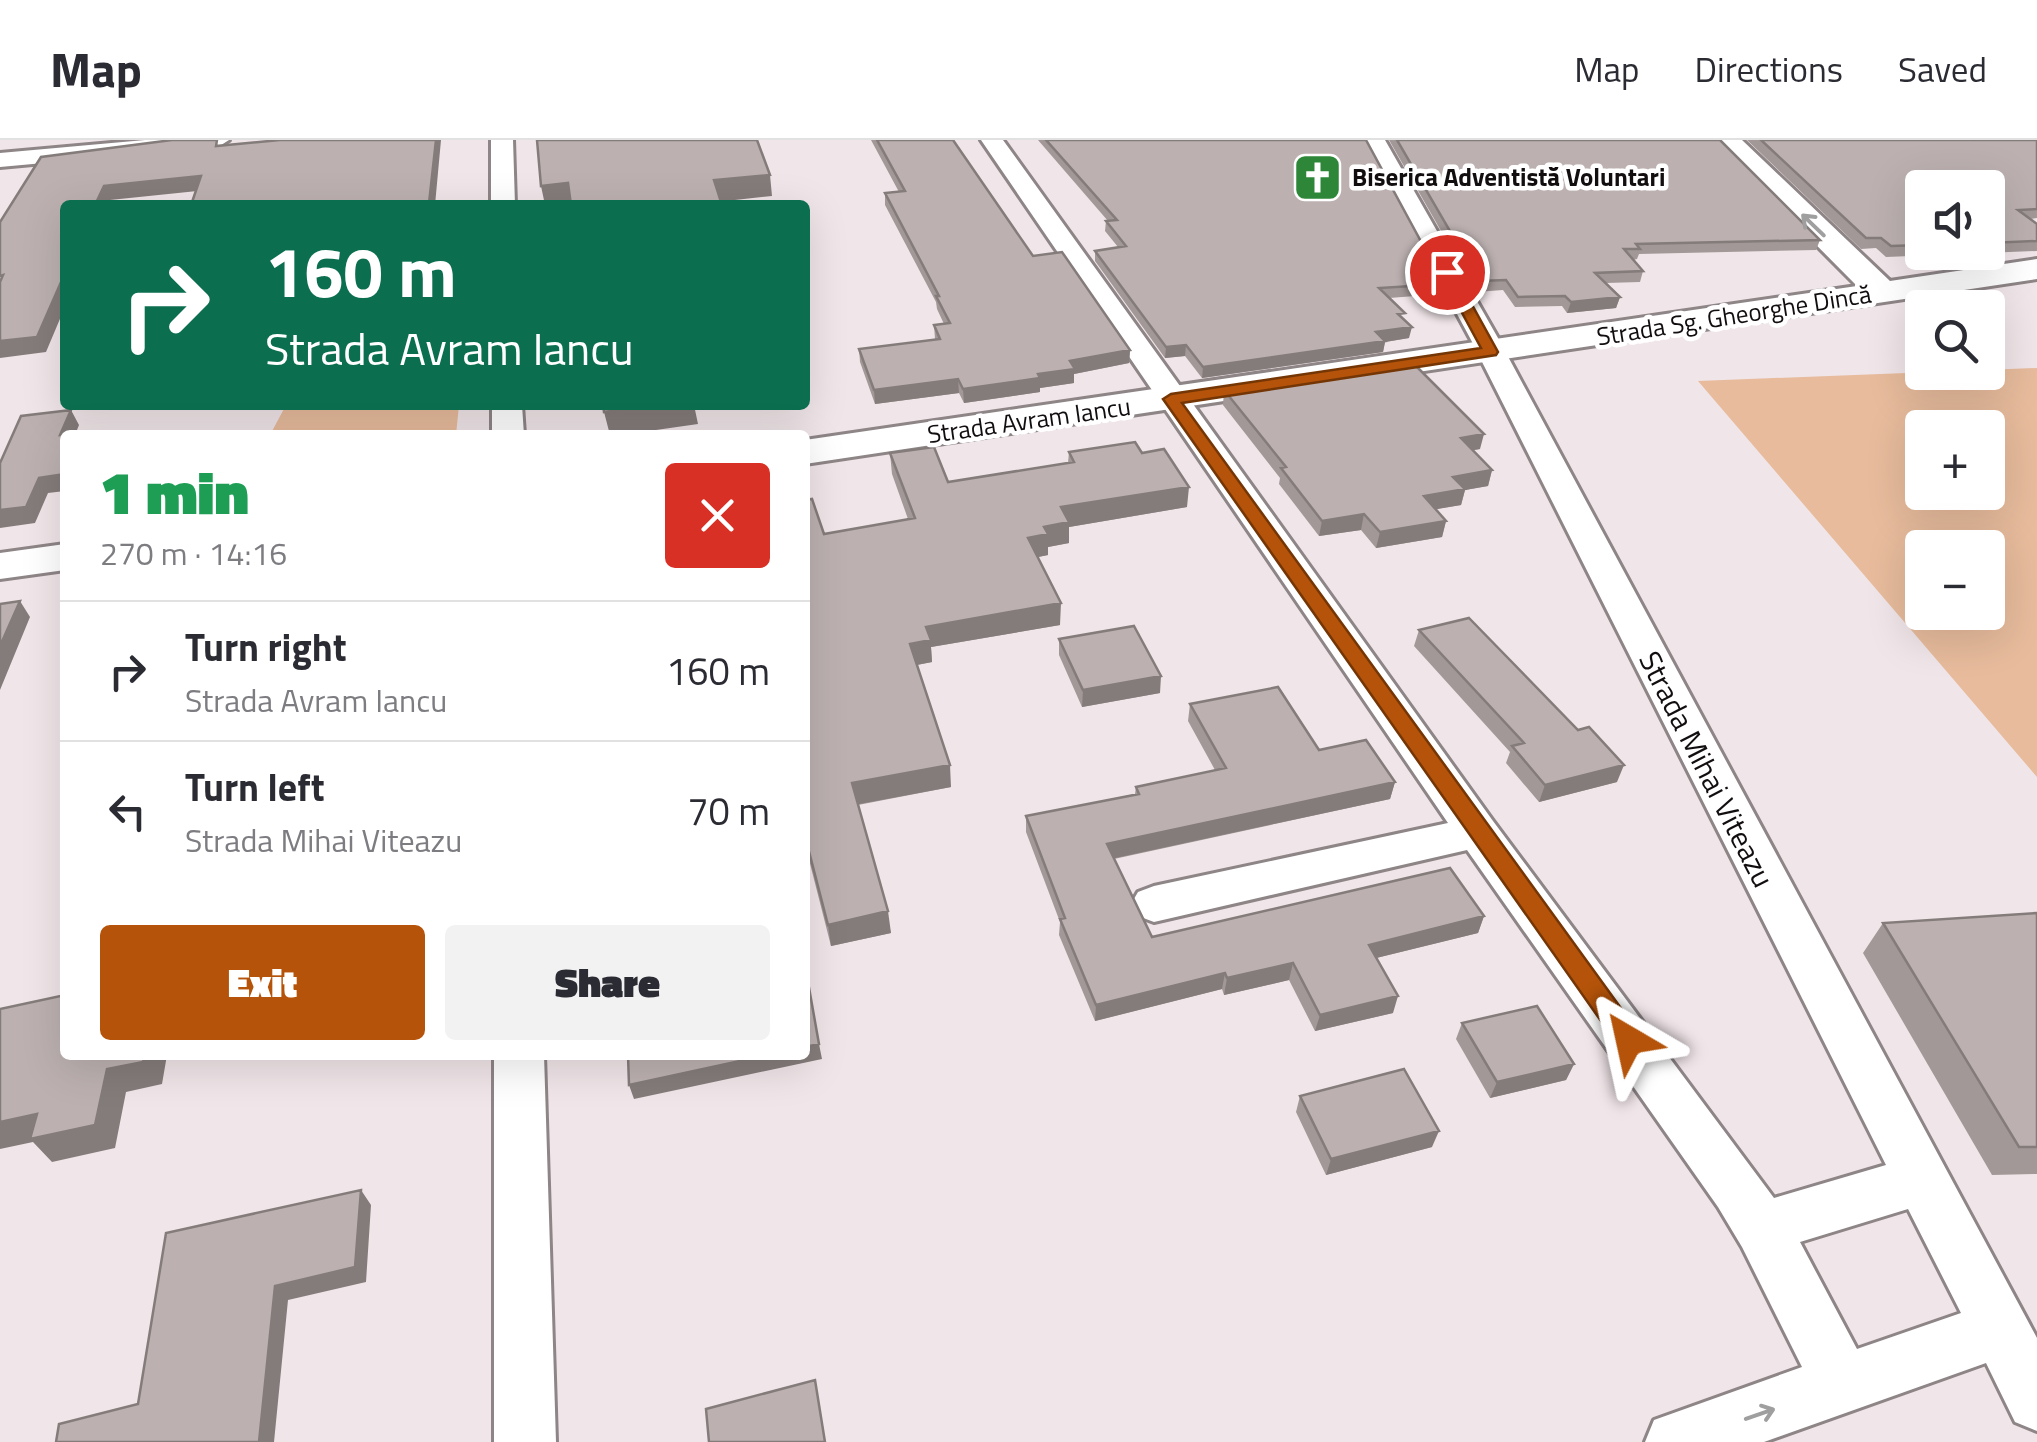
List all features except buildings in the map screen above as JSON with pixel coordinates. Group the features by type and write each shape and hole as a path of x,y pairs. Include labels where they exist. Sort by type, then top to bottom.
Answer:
{"street":[{"path":"0,160 218,140"},
{"path":"502,140 503,200"},
{"path":"992,140 1171,399 1762,1228 1843,1385"},
{"name":"Strada Mihai Viteazu","path":"1374,140 1490,352 2037,1400"},
{"path":"1726,140 1883,292"},
{"name":"Strada Sg. Gheorghe Dincă","path":"1490,352 2037,269"},
{"name":"Strada Avram Iancu","path":"810,451 1490,352"},
{"path":"0,566 60,558"},
{"path":"1154,904 1478,832"},
{"path":"519,1060 525,1442"},
{"path":"1762,1228 1920,1180"},
{"path":"1676,1442 1999,1329"}],"shaded area":[{"path":"2037,368 2037,777 1911,630 2005,630 2005,530 1905,530 1905,623 1698,381 1905,373 1905,390 2005,390 2005,369"},
{"path":"283,410 458,410 456,430 273,430"}],"place":[{"name":"Biserica Adventistă Voluntari","path":"1317,177"}],"route":[{"path":"1447,272 1490,352 1171,399 1629,1040"}]}
